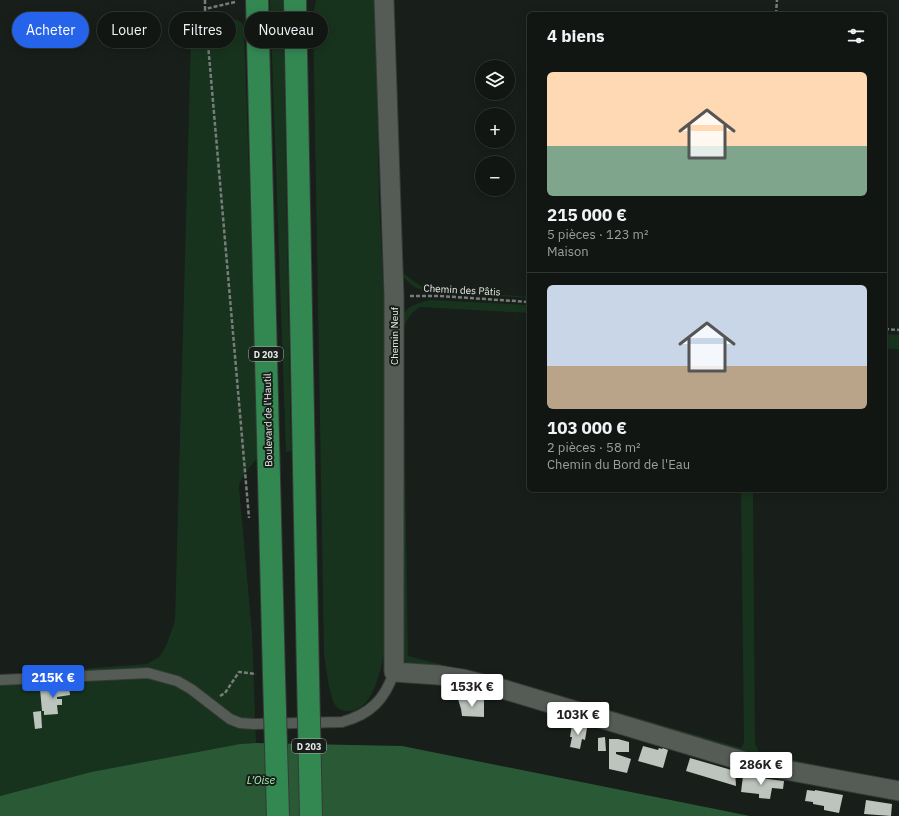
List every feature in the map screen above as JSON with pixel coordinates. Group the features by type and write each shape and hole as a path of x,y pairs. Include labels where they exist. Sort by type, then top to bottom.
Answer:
{"main road":[{"name":"Boulevard de l'Hautil","path":"257,0 268,676 278,816"},
{"name":"D 203","path":"295,0 311,816"}],"street":[{"name":"Chemin Neuf","path":"384,0 394,296 394,672"},
{"path":"394,672 438,675 470,681 506,690 754,764 899,791"}],"lane":[{"path":"0,680 148,673 178,681 191,689 230,719 253,724 342,722 352,719 374,706 380,700 389,686 394,672"}],"path":[{"path":"205,0 250,524"},
{"path":"776,12 777,0"},
{"path":"206,9 234,2"},
{"name":"Chemin des Pâtis","path":"394,296 440,296 527,302"},
{"path":"887,329 899,330"},
{"path":"209,703 225,693 239,672 268,676"}],"shaded area":[{"path":"270,0 283,0 283,12 270,12"},
{"path":"316,0 374,0 376,7 379,201 389,394 385,650 375,687 371,696 358,709 350,711 339,709 331,696 324,654 314,48 328,48 328,12 314,12"},
{"path":"388,0 394,0 401,267 403,273 421,286 439,290 527,298 428,291 413,286 401,274"},
{"path":"236,20 242,23 244,29 259,454 242,478 239,487 252,632 256,743 240,744 91,772 0,796 0,675 147,664 159,657 166,646 175,621 191,48 236,48"},
{"path":"272,48 284,48 291,451 286,452"},
{"path":"430,300 527,305 527,313 420,307 411,314 404,327 408,656 549,692 741,748 744,742 741,492 753,492 755,744 759,752 871,777 899,780 899,787 804,768 409,665 404,660 401,653 399,320 412,306"},
{"path":"887,334 899,335 899,349 889,349 887,348"}],"water":[{"name":"L’Oise","path":"240,744 402,746 750,816 0,816 0,796 91,772"}],"building":[{"path":"69,686 70,695 57,697 57,699 62,699 62,705 57,705 58,714 44,715 44,711 42,711 40,689"},
{"path":"458,699 484,700 484,717 462,716"},
{"path":"41,711 42,728 35,729 33,712"},
{"path":"572,725 587,728 585,740 582,739 580,749 570,747"},
{"path":"605,737 606,751 598,751 598,738"},
{"path":"609,739 618,739 629,742 629,752 616,752 616,754 631,759 627,773 609,769"},
{"path":"643,746 658,750 659,748 663,748 668,750 663,768 638,761"},
{"path":"690,758 735,771 736,786 686,771"},
{"path":"743,776 784,781 783,789 772,788 770,799 759,798 759,794 741,792"},
{"path":"807,790 843,795 839,813 824,810 824,806 805,801"},
{"path":"866,800 892,804 891,816 864,814"}]}
